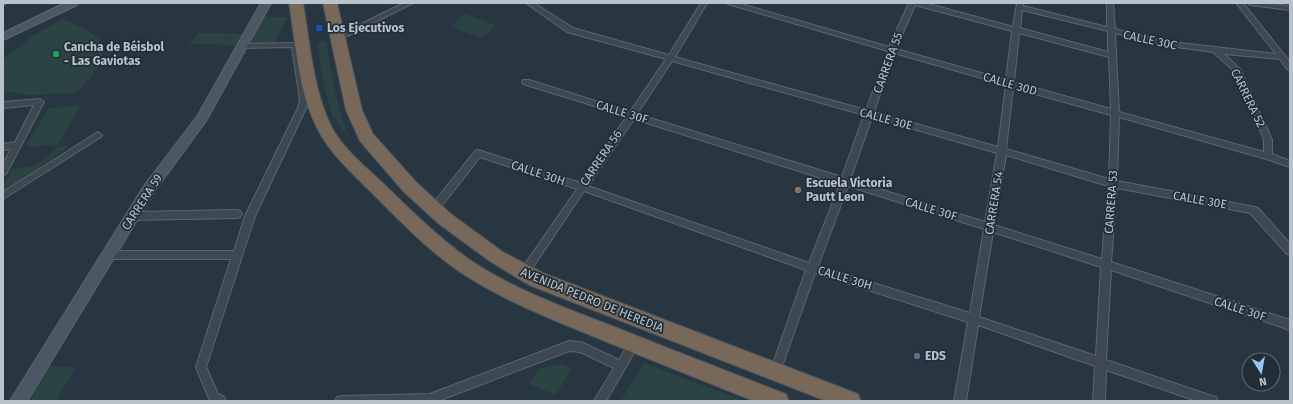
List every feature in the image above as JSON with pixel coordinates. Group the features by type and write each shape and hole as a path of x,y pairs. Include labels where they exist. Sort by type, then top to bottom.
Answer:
{"highway":[{"name":"AVENIDA PEDRO DE HEREDIA","path":"296,3 311,89 317,110 325,128 352,162 397,208 452,256 507,291 547,310 779,401"},
{"name":"AVENIDA PEDRO DE HEREDIA","path":"330,3 354,110 366,137 410,187 457,229 491,253 524,273 851,401"}],"street":[{"path":"3,37 74,3"},
{"name":"CARRERA 59","path":"18,401 149,189 202,118 266,3"},
{"path":"338,37 410,3"},
{"name":"CALLE 30E","path":"529,3 570,30 869,115 1002,151 1113,184 1252,210 1256,212 1290,251"},
{"name":"CARRERA 56","path":"524,273 670,58 704,3"},
{"name":"CALLE 30D","path":"730,3 1290,164"},
{"name":"CARRERA 55","path":"775,372 812,268 846,182 892,49 912,3"},
{"name":"CALLE 30C","path":"917,3 1113,56"},
{"name":"CALLE 30C","path":"1010,3 1162,43 1287,62"},
{"name":"CARRERA 53","path":"1099,401 1106,264 1113,184 1115,114 1110,3"},
{"path":"1239,3 1287,62"},
{"path":"1250,3 1290,8"},
{"name":"CARRERA 54","path":"960,401 1002,151 1020,5"},
{"path":"216,400 201,367 250,216 296,121 304,100 295,45 243,46"},
{"name":"CARRERA 52","path":"1212,50 1225,58 1236,69 1264,130 1272,158"},
{"name":"CALLE 30F","path":"526,82 990,227 1290,325"},
{"path":"3,105 40,102 3,172"},
{"path":"3,196 98,135"},
{"path":"3,147 17,146"},
{"name":"CALLE 30H","path":"434,209 478,154 582,187 812,268 973,319 1212,401"},
{"path":"132,216 237,214"},
{"path":"108,255 237,255"},
{"path":"600,401 634,344"},
{"path":"341,401 430,399 569,346 581,347 621,366"}],"green space":[{"path":"465,14 496,25 482,38 451,27"},
{"path":"264,17 287,17 275,43 251,43"},
{"name":"Cancha de Béisbol - Las Gaviotas","path":"63,19 84,29 98,38 101,42 103,55 96,69 86,83 76,93 29,95 3,91 3,60 31,37"},
{"path":"199,33 242,34 236,45 189,44"},
{"path":"326,41 338,104 350,140 332,115 325,90 317,43"},
{"path":"80,106 58,145 25,147 49,108"},
{"path":"69,146 3,191 3,186 12,169 36,166 58,147"},
{"path":"644,363 744,401 621,401"},
{"path":"560,364 572,368 556,395 529,384 539,369"},
{"path":"47,366 76,367 56,401 25,401"}],"place":[{"name":"Los Ejecutivos","path":"319,28"},
{"name":"Cancha de Béisbol - Las Gaviotas","path":"56,54"},
{"name":"Escuela Victoria Pautt Leon","path":"798,190"},
{"name":"EDS","path":"917,356"}]}
